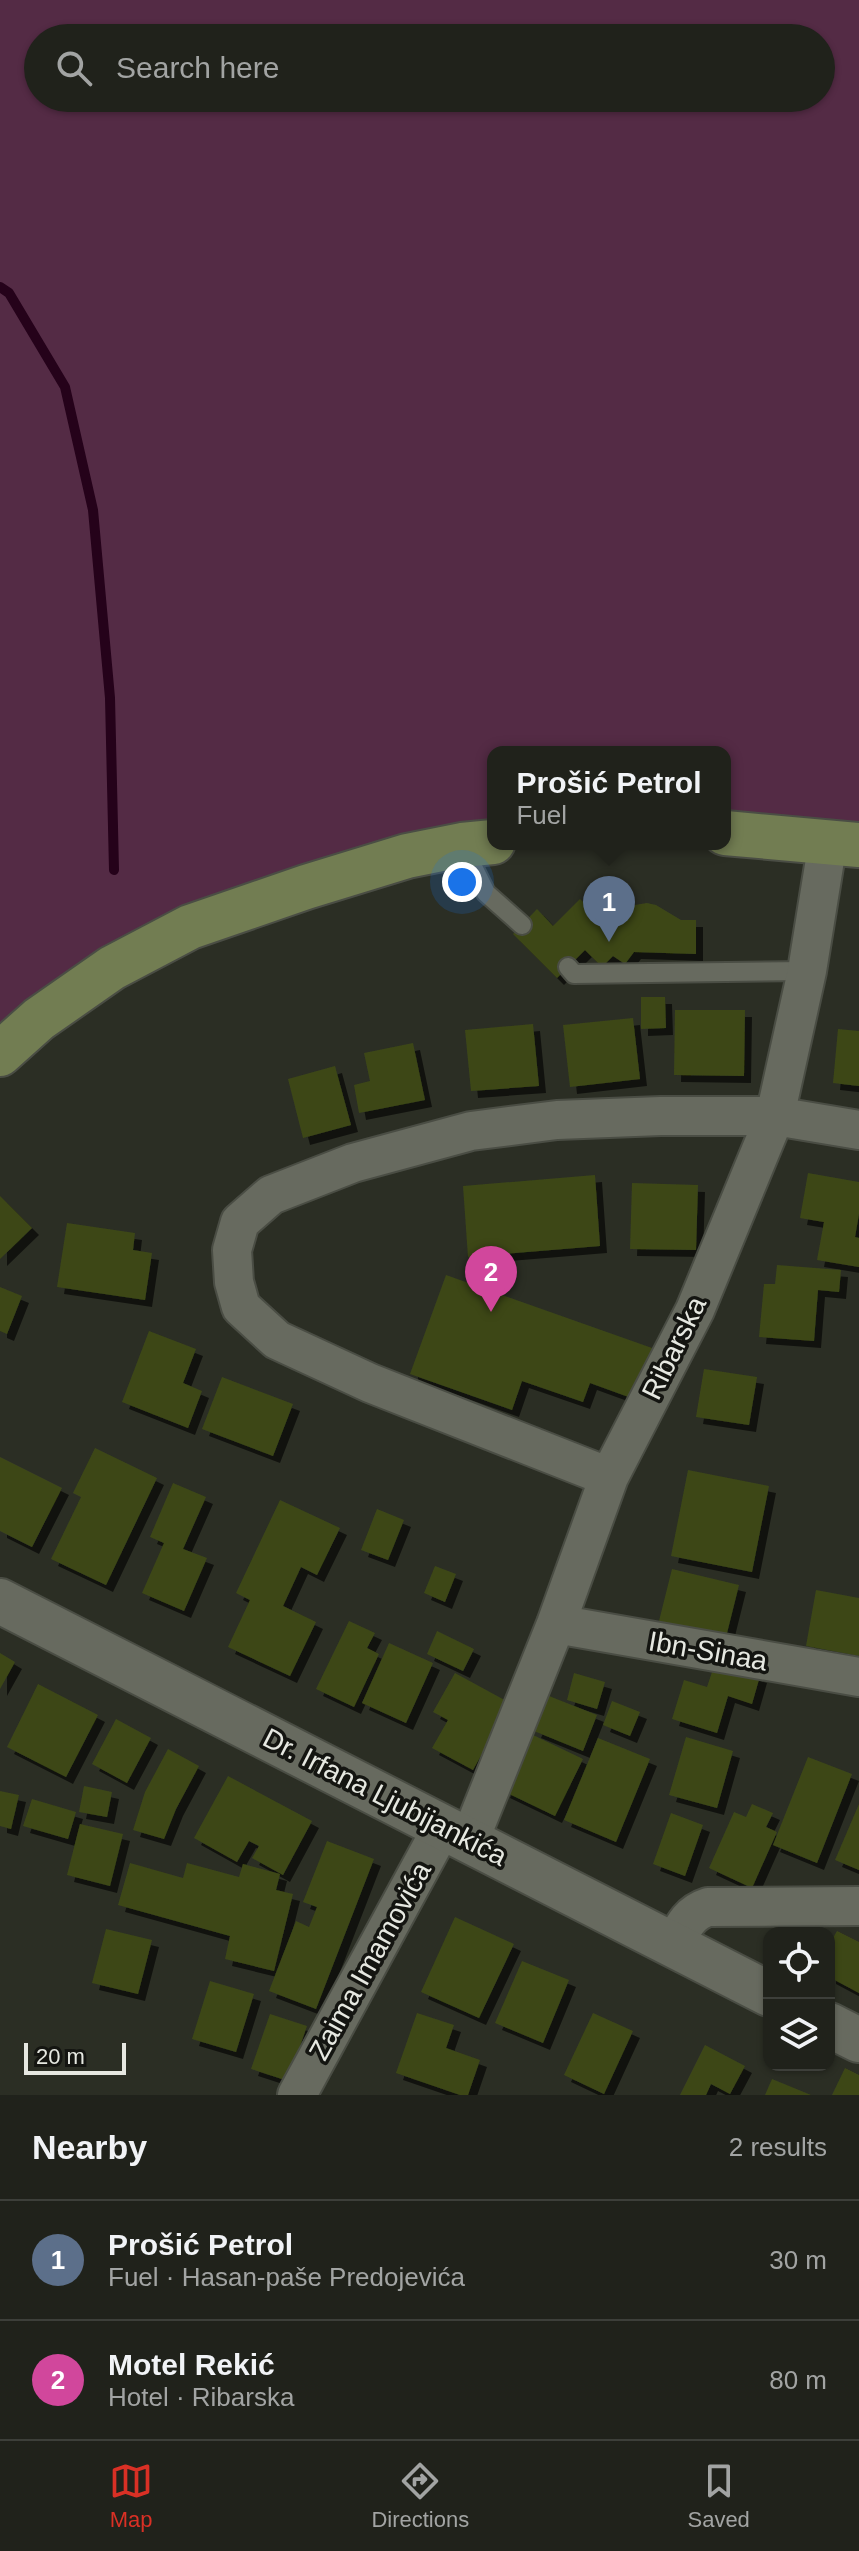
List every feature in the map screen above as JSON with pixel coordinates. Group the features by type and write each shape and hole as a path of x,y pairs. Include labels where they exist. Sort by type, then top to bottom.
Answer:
{"main road":[{"path":"731,834 844,843"},
{"path":"0,1054 39,1019 112,968 190,927 407,856 477,843"},
{"name":"Dr. Irfana Ljubijankića","path":"0,1601 763,1991"},
{"path":"835,2028 859,2040"}],"street":[{"name":"Ribarska","path":"456,1833 556,1624 609,1477 695,1310 775,1116 807,971 844,843"},
{"path":"609,1477 370,1383 277,1340 241,1307 234,1282 232,1250 240,1222 271,1195 353,1163 471,1131 557,1120 661,1116 775,1116 859,1130"},
{"name":"Ibn-Sinaa","path":"556,1624 859,1677"},
{"name":"Zaima Imamovića","path":"297,2095 456,1833"},
{"path":"674,1944 688,1919 696,1911 708,1907 859,1906"}],"lane":[{"path":"477,843 486,893 522,925"},
{"path":"568,967 574,974 807,971"}],"shaded area":[{"path":"0,0 859,0 859,845 731,834 731,746 487,746 487,845 306,887 0,1054"}],"building":[{"path":"580,899 611,929 617,923 605,910 647,903 681,920 696,920 696,954 634,952 625,964 613,956 602,967 585,950 557,978 513,934 537,909 553,926"},
{"path":"641,997 665,997 666,1028 641,1029"},
{"path":"675,1010 745,1010 744,1076 674,1075"},
{"path":"633,1018 640,1079 570,1087 563,1025"},
{"path":"533,1024 539,1086 471,1091 465,1030"},
{"path":"838,1029 859,1031 859,1086 833,1083"},
{"path":"413,1043 425,1100 359,1113 354,1085 370,1081 364,1053"},
{"path":"335,1066 351,1125 303,1138 288,1079"},
{"path":"808,1173 859,1182 855,1237 859,1238 859,1267 817,1260 824,1222 800,1218"},
{"path":"595,1175 600,1246 468,1257 463,1186"},
{"path":"632,1183 698,1185 696,1250 630,1249"},
{"path":"0,1196 32,1228 0,1259"},
{"path":"67,1223 135,1233 133,1250 152,1253 145,1300 57,1287"},
{"path":"777,1265 841,1270 839,1292 818,1290 814,1341 759,1337 764,1284 775,1284"},
{"path":"446,1275 652,1348 634,1399 590,1383 583,1402 522,1381 512,1410 410,1374"},
{"path":"0,1287 22,1296 7,1334 0,1331"},
{"path":"149,1331 196,1349 183,1383 202,1391 188,1428 122,1402"},
{"path":"704,1369 757,1377 749,1425 696,1417"},
{"path":"222,1377 293,1404 273,1456 202,1429"},
{"path":"95,1448 157,1478 106,1585 51,1559 81,1497 73,1493"},
{"path":"0,1457 62,1488 32,1547 0,1531"},
{"path":"688,1470 769,1486 752,1572 671,1556"},
{"path":"173,1483 206,1497 183,1549 207,1558 184,1611 142,1593 164,1543 150,1537"},
{"path":"280,1500 340,1528 317,1575 301,1567 283,1606 316,1622 290,1676 228,1647 250,1600 236,1593"},
{"path":"377,1509 404,1520 388,1560 361,1550"},
{"path":"435,1566 456,1574 445,1602 424,1593"},
{"path":"672,1569 739,1585 726,1637 659,1621"},
{"path":"816,1590 859,1598 859,1656 806,1646"},
{"path":"349,1621 375,1633 367,1648 379,1654 354,1707 316,1689"},
{"path":"437,1631 474,1649 463,1671 427,1654"},
{"path":"389,1643 433,1663 406,1723 362,1703"},
{"path":"0,1653 15,1662 0,1689"},
{"path":"715,1663 760,1676 752,1704 728,1696 717,1733 672,1719 684,1680 707,1687"},
{"path":"455,1673 510,1703 473,1770 432,1748 448,1720 433,1712"},
{"path":"574,1673 605,1682 597,1709 567,1700"},
{"path":"38,1684 98,1715 66,1777 7,1747"},
{"path":"549,1696 597,1715 583,1751 534,1731"},
{"path":"612,1701 640,1712 630,1736 603,1725"},
{"path":"116,1719 151,1738 127,1783 92,1764"},
{"path":"531,1734 583,1759 555,1816 503,1791"},
{"path":"686,1737 733,1751 717,1808 669,1795"},
{"path":"598,1738 650,1759 616,1842 564,1820"},
{"path":"168,1749 199,1766 164,1839 133,1830 145,1792"},
{"path":"808,1757 852,1774 817,1863 773,1845"},
{"path":"228,1776 312,1821 283,1875 252,1858 259,1846 249,1841 237,1862 194,1838"},
{"path":"84,1786 112,1792 107,1817 79,1812"},
{"path":"0,1791 19,1795 11,1829 0,1826"},
{"path":"32,1799 76,1812 68,1839 23,1826"},
{"path":"752,1804 773,1813 766,1827 777,1832 752,1888 709,1868 734,1812 746,1817"},
{"path":"859,1804 859,1870 835,1860"},
{"path":"671,1813 703,1825 685,1876 653,1864"},
{"path":"80,1824 123,1834 110,1886 67,1875"},
{"path":"327,1841 374,1859 316,2009 269,1991 296,1921 309,1927 317,1907 303,1902"},
{"path":"130,1863 183,1878 187,1863 239,1877 243,1864 280,1874 276,1890 293,1894 274,1971 225,1959 230,1936 118,1905"},
{"path":"455,1917 514,1944 479,2018 421,1992"},
{"path":"106,1929 152,1940 138,1994 92,1983"},
{"path":"837,1931 859,1942 859,1993 835,1980"},
{"path":"522,1961 569,1980 543,2043 495,2023"},
{"path":"210,1981 254,1994 236,2052 192,2039"},
{"path":"417,2013 454,2025 446,2048 480,2060 468,2095 396,2073"},
{"path":"593,2013 633,2031 604,2094 564,2075"},
{"path":"270,2014 307,2026 288,2081 251,2069"},
{"path":"705,2045 745,2066 730,2094 711,2084 706,2095 680,2095"},
{"path":"845,2068 859,2075 859,2095 832,2095"},
{"path":"772,2079 811,2095 765,2095"}],"waterway":[{"path":"0,287 9,293 65,387 93,510 110,698 114,870"}],"place":[{"name":"Prošić Petrol","path":"609,942"},
{"name":"Motel Rekić","path":"491,1312"}]}
